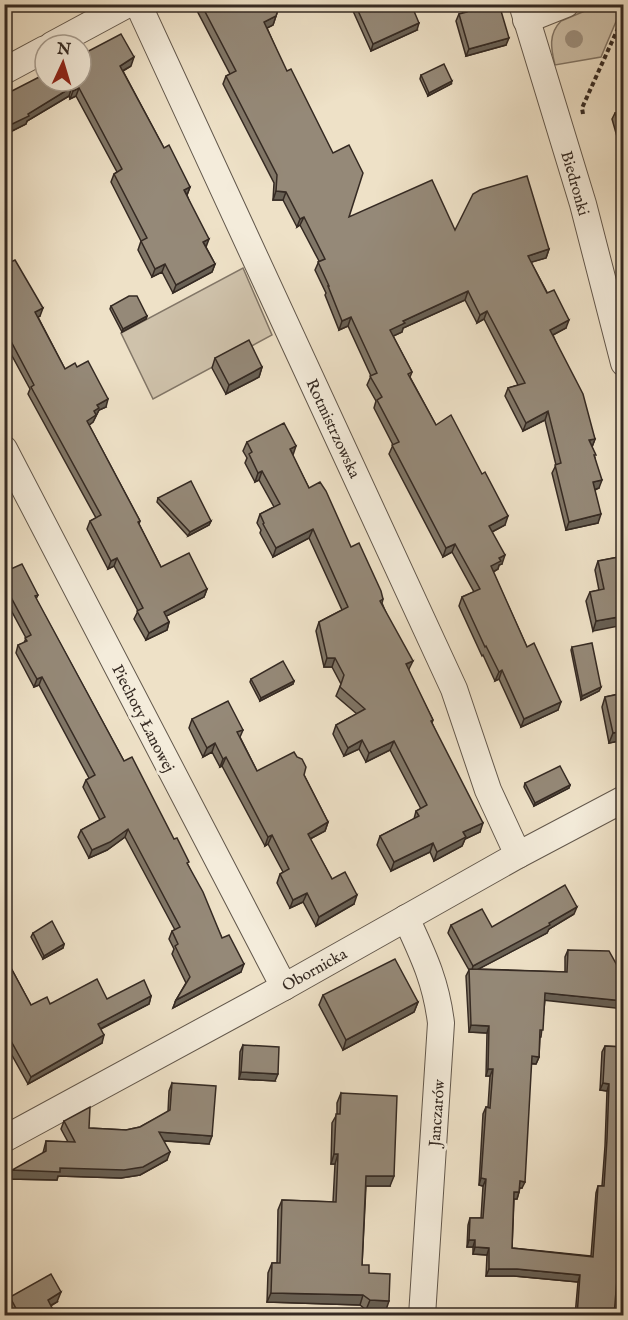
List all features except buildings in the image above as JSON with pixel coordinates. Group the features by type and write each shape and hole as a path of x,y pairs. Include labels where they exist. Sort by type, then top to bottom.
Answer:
{"street":[{"path":"74,33 128,4"},
{"name":"Rotmistrzowska","path":"138,4 454,689 488,790 518,855"},
{"path":"524,12 566,4"},
{"name":"Biedronki","path":"524,12 583,204 624,363"},
{"path":"4,70 33,55"},
{"name":"Piechoty Łanowej","path":"4,449 284,987"},
{"name":"Obornicka","path":"4,1138 284,987 518,855 624,799"},
{"name":"Janczarów","path":"406,918 430,972 441,1023 422,1316"}],"path":[{"path":"584,118 582,108 624,15"}],"shaded area":[{"path":"599,5 623,5 601,57 555,65 552,36 557,26 561,21"},
{"path":"243,268 272,335 153,399 121,333"}]}
